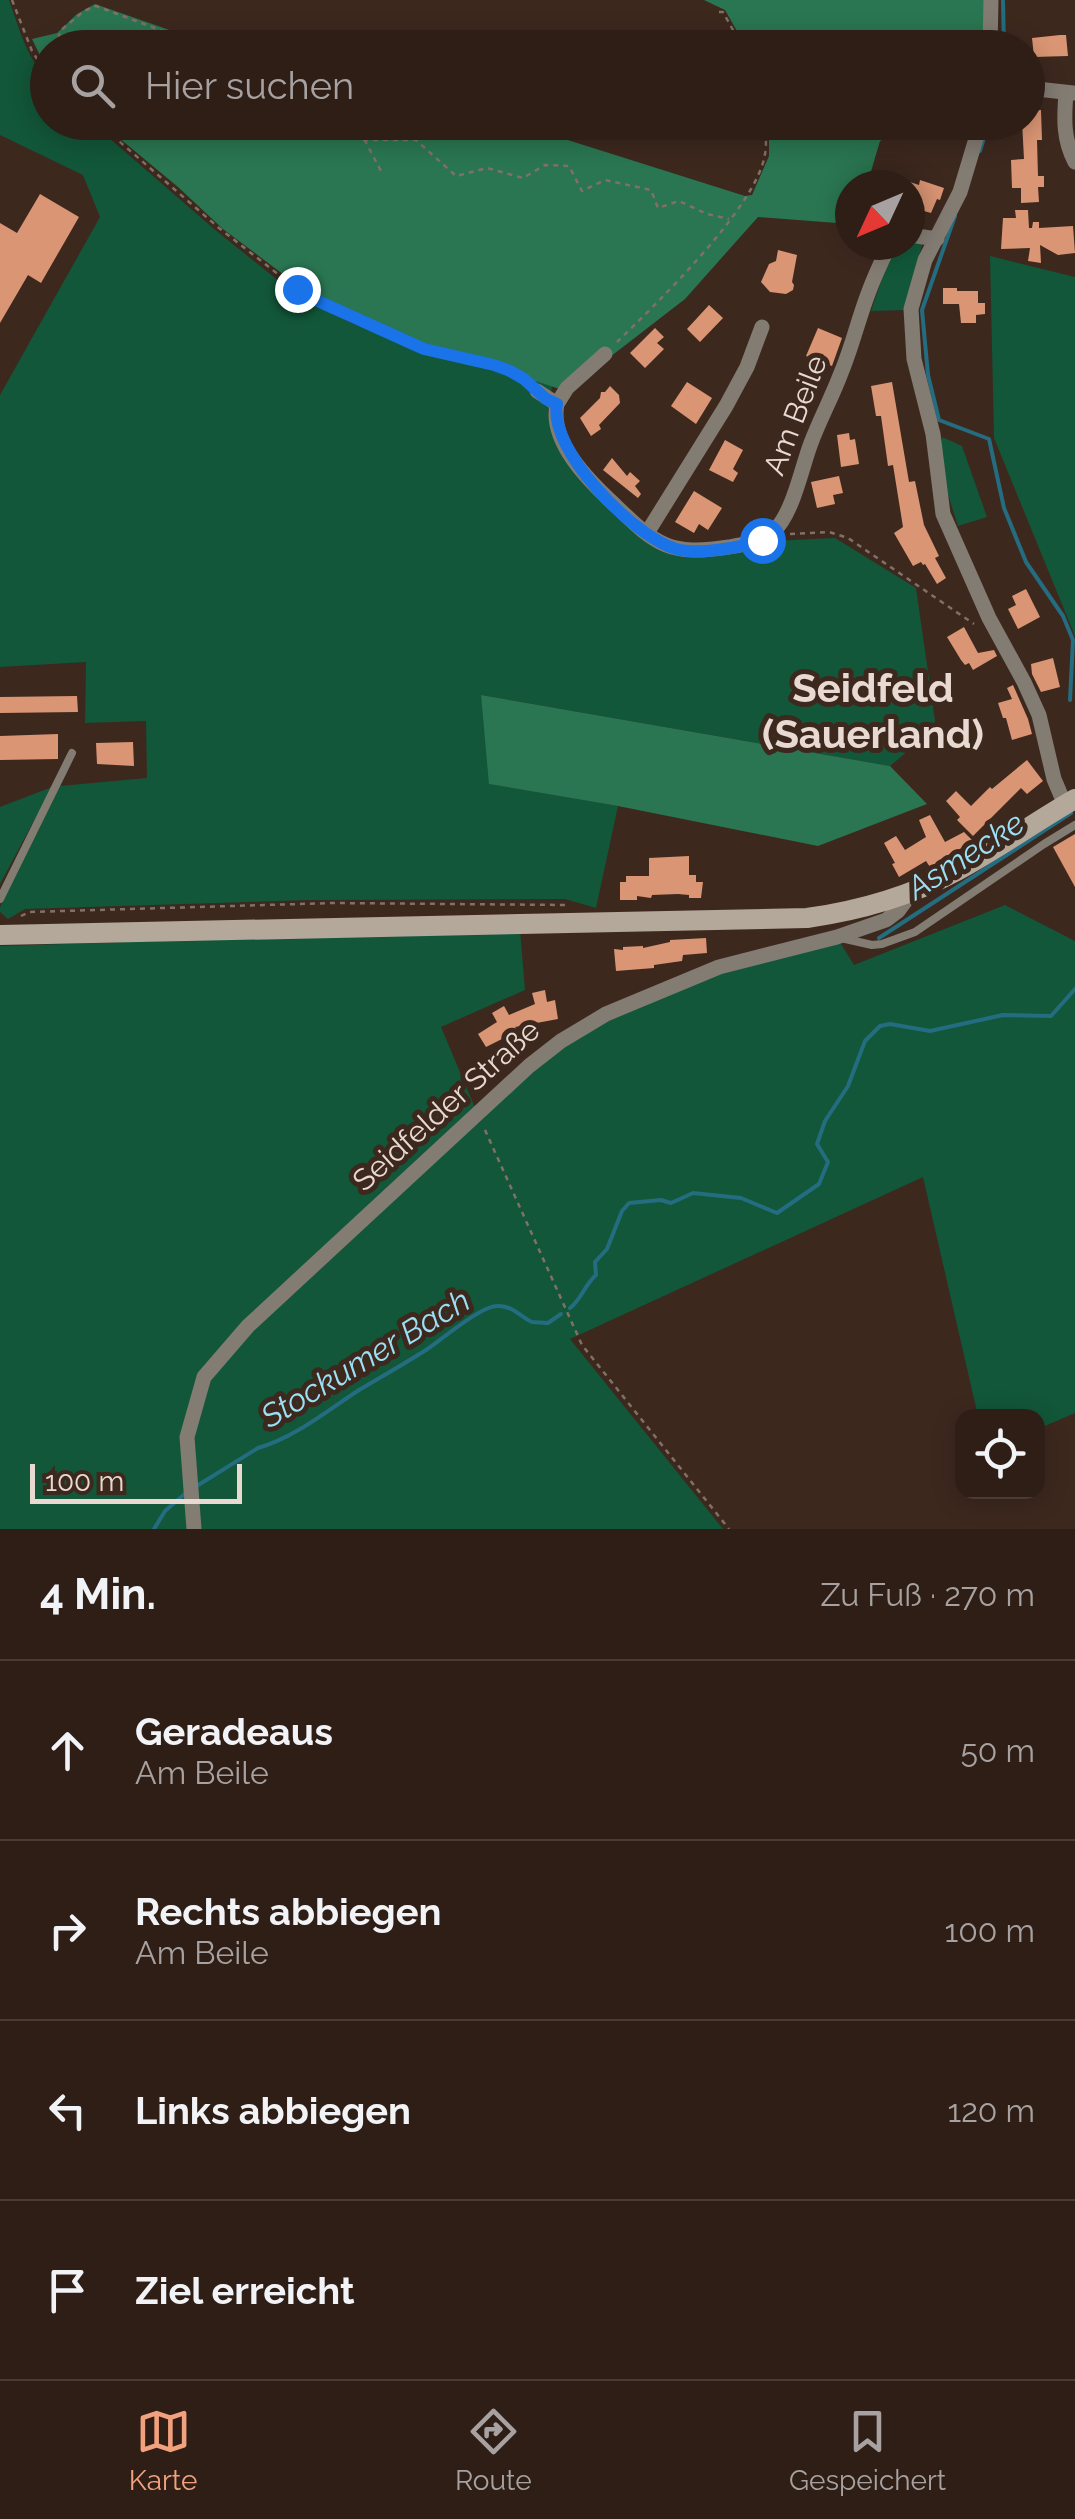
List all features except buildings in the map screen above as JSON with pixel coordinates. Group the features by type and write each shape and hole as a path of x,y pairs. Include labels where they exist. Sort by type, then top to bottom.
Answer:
{"main road":[{"name":"Seidfelder Straße","path":"0,935 806,918 912,892 955,872 1070,802"}],"street":[{"path":"990,30 991,0"},
{"path":"1045,90 1070,93 1064,133 1075,162"},
{"path":"976,140 960,192 925,260 912,309 914,358 933,434 943,514 1001,644 1039,716 1054,779 1070,802"},
{"path":"925,237 937,238"},
{"name":"Am Beile","path":"773,532 784,518 883,260"},
{"name":"Am Beile","path":"647,534 726,406 762,327"},
{"path":"605,354 567,388 555,414 570,454 615,506 662,544 686,551 754,543 773,532"},
{"path":"537,392 557,404"},
{"name":"Seidfelder Straße","path":"194,1529 187,1437 204,1377 248,1326 529,1066 606,1014 719,967 886,920 912,892"}],"lane":[{"path":"0,899 72,753"},
{"path":"836,937 872,946 915,932 1075,825"}],"path":[{"path":"12,0 30,47"},
{"path":"61,30 96,6 160,30"},
{"path":"719,12 732,30"},
{"path":"118,140 297,289 424,349 510,371 537,392"},
{"path":"380,171 363,140 416,140 456,176 487,168 523,178 546,165 569,166 582,191 604,180 652,190 658,208 679,201 729,219"},
{"path":"605,354 698,259 744,199 761,167 765,140"},
{"path":"773,532 830,532 848,538 972,623"},
{"path":"16,919 29,912 160,907 333,903 577,905"},
{"path":"478,1115 582,1345 729,1529"}],"green space":[{"path":"0,0 9,0 30,54 30,140 112,140 295,294 349,322 420,351 552,386 548,412 554,434 670,552 700,557 771,541 835,538 916,588 936,728 890,766 481,695 490,784 618,806 596,908 565,899 307,900 25,909 8,919 0,907 60,786 147,778 146,721 85,723 86,662 0,667 0,395 100,217 83,175 0,135"},
{"path":"704,0 987,0 988,30 736,30 725,10"},
{"path":"95,4 169,30 60,30"},
{"path":"121,140 568,140 745,196 752,195 769,156 769,140 882,140 871,170 835,170 835,223 758,217 685,299 566,391 487,362 416,344 300,287 223,229"},
{"path":"990,256 1075,277 1075,636 994,438"},
{"path":"890,260 918,260 904,310 871,311"},
{"path":"942,437 962,446 987,517 958,526 939,466"},
{"path":"481,695 890,766 927,804 818,846 489,784"},
{"path":"52,787 0,884 0,807"},
{"path":"1005,905 1075,941 1075,1413 1045,1426 1045,1409 976,1409 923,1177 570,1339 723,1529 0,1529 0,946 520,930 525,990 441,1027 476,1110 591,1025 707,975 838,939 854,965"}],"waterway":[{"name":"Asmecke","path":"1003,1 1004,30"},
{"name":"Asmecke","path":"980,151 983,140"},
{"name":"Asmecke","path":"955,216 922,310 928,375 939,420 989,439 1004,508 1026,562 1063,616 1073,640 1070,700"},
{"name":"Asmecke","path":"879,938 1071,813"},
{"name":"Stockumer Bach","path":"570,1308 596,1275 595,1262 607,1249 629,1203 671,1203 693,1193 741,1198 777,1213 819,1184 828,1162 817,1144 825,1121 848,1086 865,1041 880,1026 930,1031 1003,1015 1051,1016 1075,989"},
{"name":"Stockumer Bach","path":"195,1487 258,1448 310,1423 481,1311 502,1306 532,1322 548,1323 561,1314"},
{"name":"Stockumer Bach","path":"154,1529 165,1511 187,1492"}],"district":[{"name":"Seidfeld (Sauerland)","path":"873,710"}],"route":[{"path":"297,289 424,349 494,365 524,379 557,404 557,423 570,454 587,478 662,544 703,551 762,540"}]}
